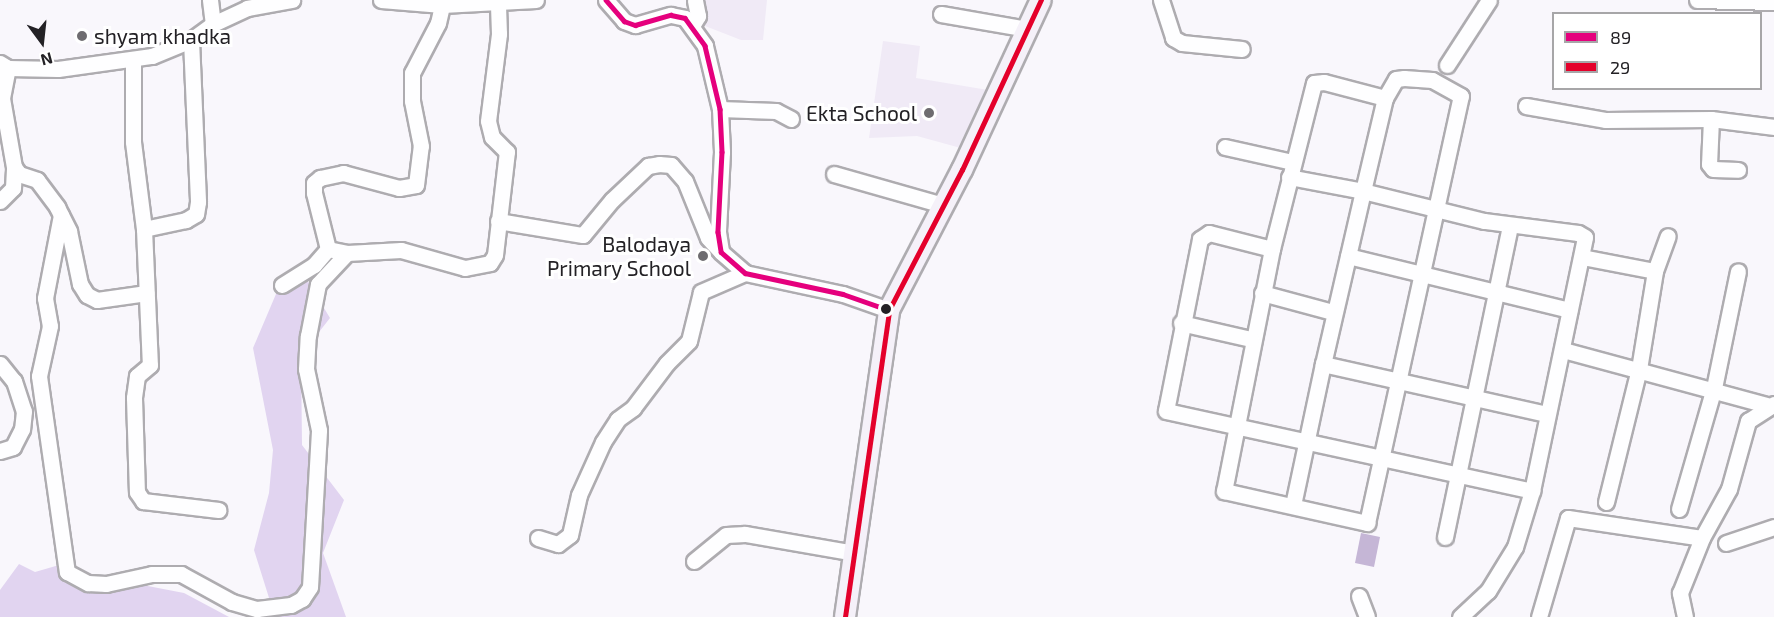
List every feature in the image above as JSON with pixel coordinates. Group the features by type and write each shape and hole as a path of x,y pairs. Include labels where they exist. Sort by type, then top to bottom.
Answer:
{"main road":[{"path":"845,617 889,310 943,205 1041,0"}],"street":[{"path":"210,0 213,24"},
{"path":"147,294 97,300 87,295 80,285 75,249 61,215 43,186 14,167 5,150 2,98 4,65 58,69 133,59 191,40 213,24 247,8 292,0"},
{"path":"381,0 442,5 498,4 536,0"},
{"path":"606,0 624,21 635,25 672,15 685,18 705,46 720,110 722,152 718,232 721,252"},
{"path":"692,26 698,16 695,0"},
{"path":"1161,0 1173,38 1182,43 1242,50"},
{"path":"1448,65 1489,0"},
{"path":"1697,0 1774,2"},
{"path":"328,249 347,253 383,248 418,253 465,268 483,266 495,255 507,152 492,137 488,121 499,34 498,4"},
{"path":"328,249 314,193 314,183 320,178 342,173 399,188 416,185 421,146 412,101 412,73 438,23 442,5"},
{"path":"941,14 1027,29"},
{"path":"144,229 174,224 196,214 196,74 191,40"},
{"path":"133,59 133,142 144,229 150,365 137,376 134,398 137,492 143,501 218,510"},
{"path":"1293,505 1333,312 1385,98 1396,79 1404,78 1432,80 1461,96 1424,276 1367,523 1224,491 1251,339 1290,170 1314,83 1324,82 1385,98"},
{"path":"1526,106 1605,120 1711,119 1774,127"},
{"path":"720,110 776,111 791,119"},
{"path":"1711,119 1708,164 1713,169 1738,170"},
{"path":"1225,147 1290,170 1363,191 1510,226 1578,233 1585,237 1563,351 1546,414 1532,491 1505,569 1460,617"},
{"path":"498,222 583,235 612,200 648,166 671,165 685,181 708,238 746,273 843,294 889,310"},
{"path":"0,201 13,188 14,167"},
{"path":"834,174 943,205"},
{"path":"61,215 45,298 49,333 39,376 67,572 88,583 106,584 152,574 181,574 232,602 257,609 291,605 302,599 310,587 319,430 306,369 308,336 318,284 347,253"},
{"path":"1445,537 1476,399 1510,226"},
{"path":"1272,249 1209,233 1203,235 1181,323 1166,411 1532,491"},
{"path":"1606,501 1639,369 1655,271 1668,236"},
{"path":"282,285 314,265 328,249"},
{"path":"1348,256 1495,295 1570,310"},
{"path":"1582,257 1655,271"},
{"path":"1679,509 1714,388 1738,271"},
{"path":"538,538 558,544 570,536 579,495 603,442 618,419 633,408 667,363 689,341 701,292 746,273"},
{"path":"1262,293 1333,312"},
{"path":"1181,323 1251,339"},
{"path":"1563,351 1770,404"},
{"path":"1323,363 1546,414"},
{"path":"0,364 14,381 24,411 22,429 13,447 0,451"},
{"path":"1685,617 1680,593 1702,538 1729,489 1748,421 1770,404"},
{"path":"1539,617 1568,518 1702,538"},
{"path":"1726,543 1774,527"},
{"path":"694,561 726,535 745,534 855,553"},
{"path":"1359,596 1367,617"}],"shaded area":[{"path":"696,0 767,0 763,40 741,40 700,24"},
{"name":"Ekta School","path":"883,41 920,46 916,78 994,91 968,150 917,136 869,138"},
{"path":"307,280 330,318 301,355 302,445 344,500 323,553 346,617 275,617 254,550 269,493 273,450 253,348 276,294"},
{"path":"1361,533 1380,537 1374,567 1355,563"},
{"path":"66,563 96,576 184,593 229,617 0,617 0,590 19,564 35,572"}],"transit line":[{"name":"89","path":"606,0 624,21 635,25 671,15 685,18 705,46 720,109 722,152 718,232 721,252 745,273 843,294 889,310"},
{"name":"29","path":"845,617 889,310 962,170 1041,0"}],"place":[{"name":"shyam khadka","path":"82,36"},
{"name":"Ekta School","path":"929,113"},
{"name":"Balodaya Primary School","path":"703,256"}]}
